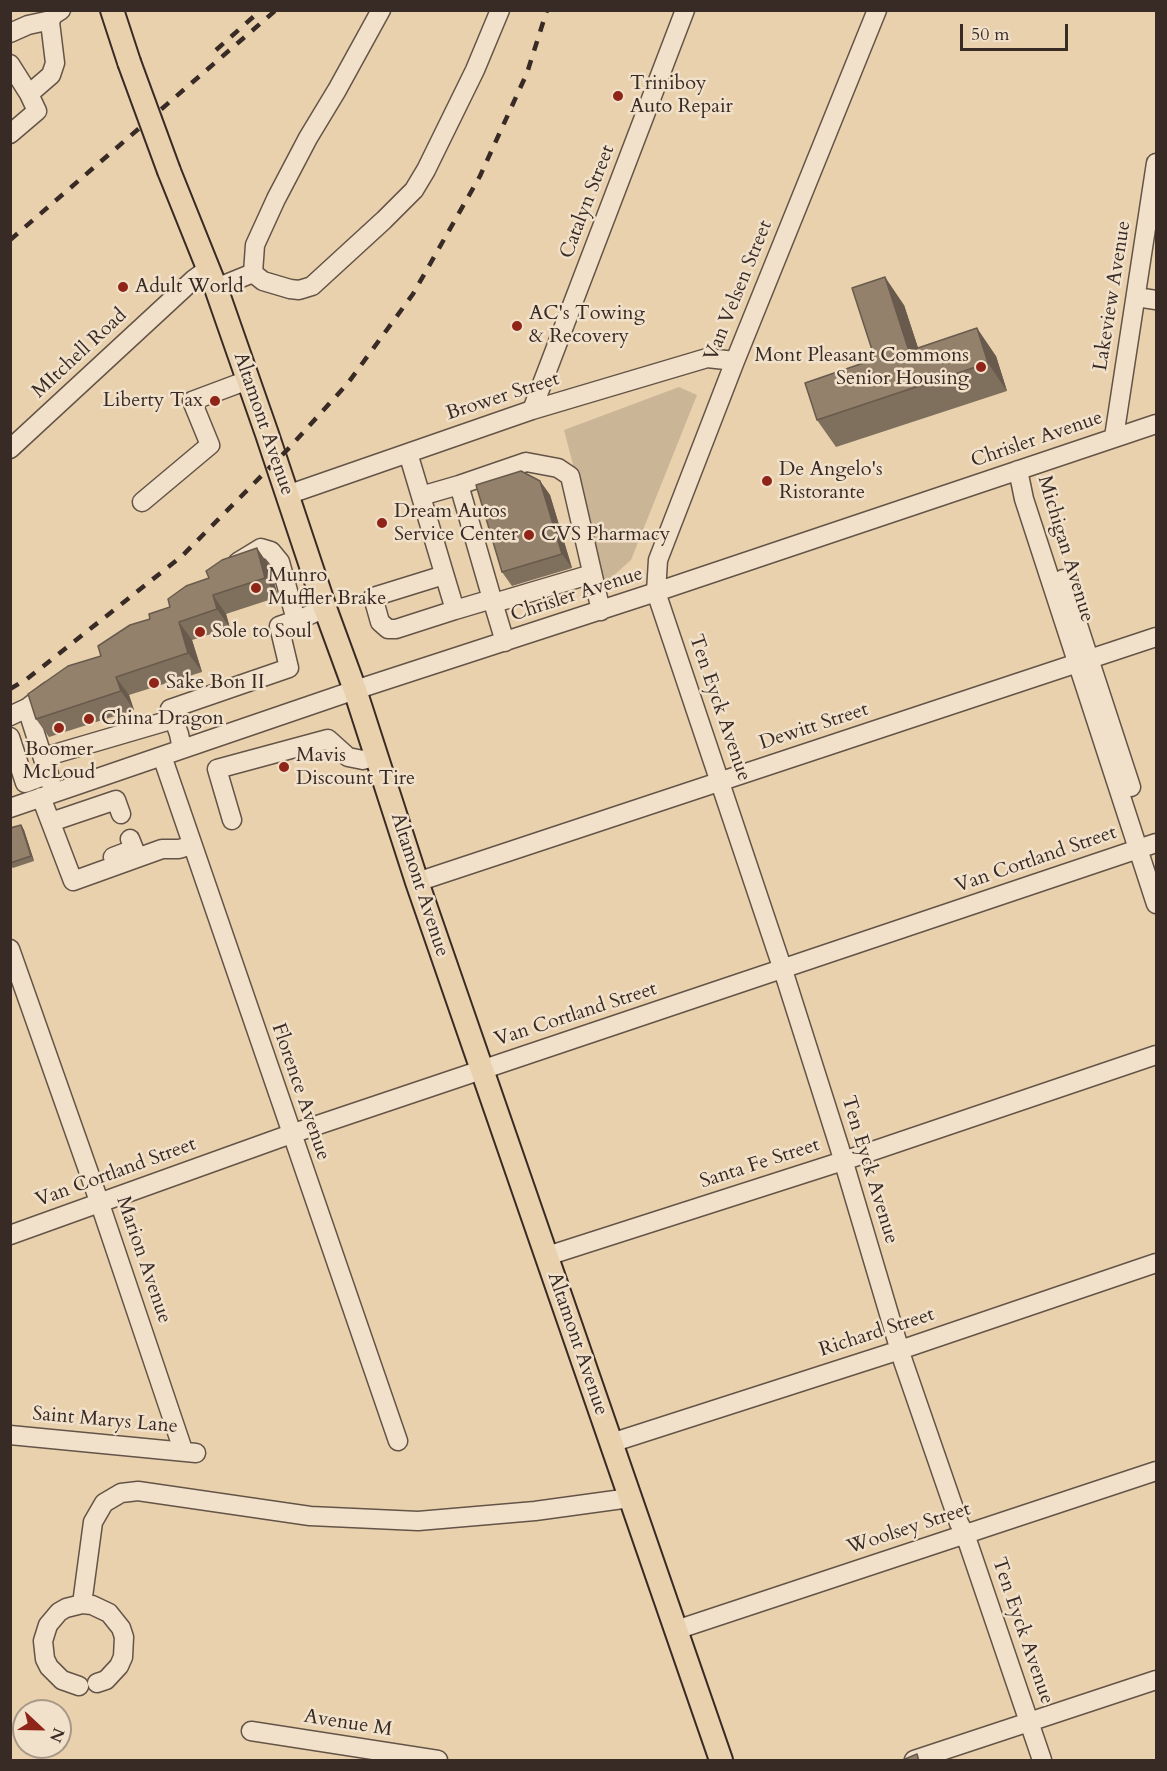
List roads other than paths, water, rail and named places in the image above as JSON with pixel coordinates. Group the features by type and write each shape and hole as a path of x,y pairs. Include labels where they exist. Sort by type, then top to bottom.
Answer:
{"main road":[{"name":"Altamont Avenue","path":"112,10 169,171 212,279 248,380 355,690 417,882 721,1761"}],"street":[{"path":"381,10 308,138 255,245 253,273 263,281 299,290 312,286 414,190 474,70 500,10"},
{"name":"Catalyn Street","path":"531,410 686,10"},
{"name":"Van Velsen Street","path":"656,592 658,560 735,361 877,10"},
{"path":"10,33 56,15"},
{"path":"20,88 51,75 55,63 50,30 56,15"},
{"path":"10,64 20,88 37,111 10,134"},
{"name":"Lakeview Avenue","path":"1114,437 1156,163"},
{"name":"MItchell Road","path":"10,449 195,279 253,273"},
{"path":"1136,297 1156,300"},
{"name":"Brower Street","path":"287,495 531,410 707,358 735,361"},
{"path":"142,502 210,445 192,401 248,380"},
{"name":"Chrisler Avenue","path":"10,808 355,690 601,611 1156,424"},
{"path":"408,453 455,610"},
{"path":"421,496 526,462 558,468 570,476 601,611"},
{"name":"Michigan Avenue","path":"1018,470 1034,495 1084,661 1156,866"},
{"path":"459,485 505,642"},
{"path":"225,572 261,548 271,552 280,562 296,620"},
{"path":"444,575 373,597 380,622 388,629 396,629 455,610 592,574"},
{"name":"Ten Eyck Avenue","path":"656,592 783,970 900,1350 1042,1761"},
{"path":"182,749 170,710 289,668 279,626 326,608"},
{"name":"Dewitt Street","path":"417,882 1156,637"},
{"path":"10,716 27,708 60,685"},
{"path":"27,708 46,766 53,828 73,881 162,849 179,849 192,845"},
{"path":"10,737 25,783 46,766 174,719"},
{"path":"217,769 328,739 348,757 363,760 376,756"},
{"path":"209,740 232,820"},
{"name":"Florence Avenue","path":"162,756 398,1441"},
{"path":"53,828 116,800 121,814"},
{"path":"53,828 67,839 79,870 134,849 130,839"},
{"name":"Michigan Avenue","path":"1148,846 1156,904"},
{"name":"Van Cortland Street","path":"10,1234 100,1204 291,1134 1148,846"},
{"name":"Marion Avenue","path":"10,949 189,1451"},
{"name":"Santa Fe Street","path":"547,1256 843,1161 1156,1054"},
{"name":"Richard Street","path":"611,1443 900,1350 1156,1263"},
{"name":"Saint Marys Lane","path":"10,1435 189,1451"},
{"name":"Woolsey Street","path":"676,1630 1156,1471"},
{"path":"82,1604 93,1522 104,1503 122,1493 138,1491 310,1516 418,1521 535,1511 630,1497"},
{"path":"82,1604 92,1605 109,1613 116,1620 124,1637 123,1657 119,1666 106,1680 88,1684 62,1680 49,1667 45,1659 43,1641 48,1625 59,1612 82,1604"},
{"path":"914,1761 1156,1680"},
{"name":"Avenue M","path":"251,1731 378,1756 438,1761"}],"railway":[{"path":"216,50 261,10"},
{"path":"10,240 276,10"},
{"path":"10,689 27,679 182,556 290,447 348,383 413,294 480,176 527,73 547,10"}],"place":[{"name":"Triniboy Auto Repair","path":"618,96"},
{"name":"Adult World","path":"123,287"},
{"name":"AC's Towing & Recovery","path":"517,326"},
{"name":"Mont Pleasant Commons Senior Housing","path":"981,367"},
{"name":"Liberty Tax","path":"215,401"},
{"name":"De Angelo's Ristorante","path":"767,481"},
{"name":"Dream Autos Service Center","path":"382,523"},
{"name":"CVS Pharmacy","path":"529,535"},
{"name":"Munro Muffler Brake","path":"256,588"},
{"name":"Sole to Soul","path":"200,632"},
{"name":"Sake Bon II","path":"154,683"},
{"name":"China Dragon","path":"89,719"},
{"name":"Boomer McLoud","path":"59,728"},
{"name":"Mavis Discount Tire","path":"284,767"}]}
